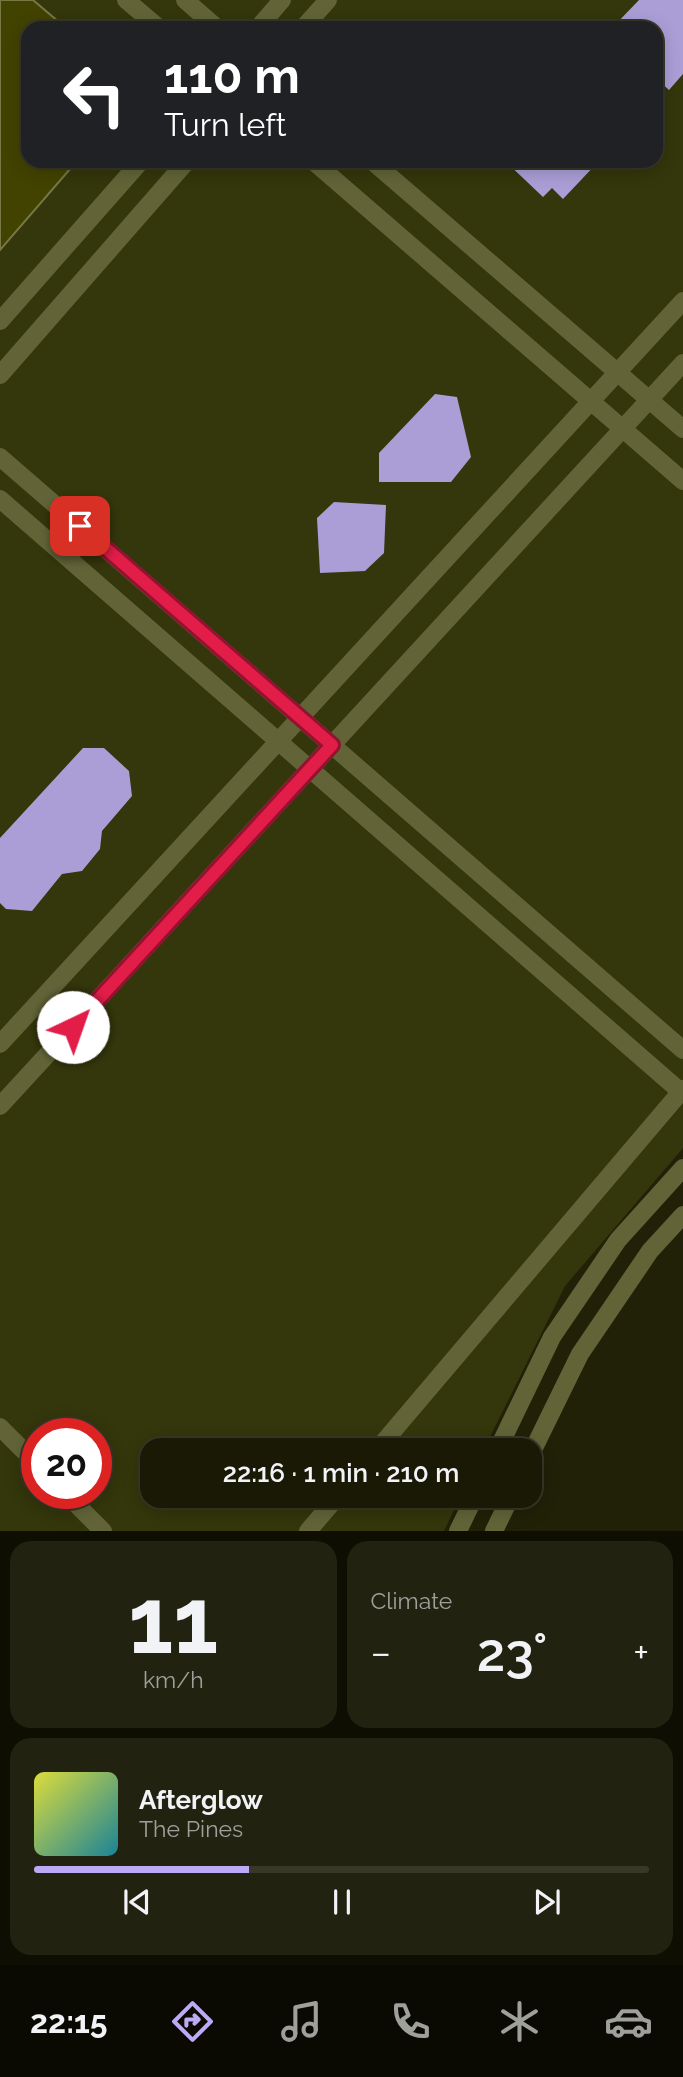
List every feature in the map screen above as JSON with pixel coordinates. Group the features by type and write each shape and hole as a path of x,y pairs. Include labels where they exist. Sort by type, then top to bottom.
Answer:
{"street":[{"path":"127,0 151,21"},
{"path":"185,0 209,21"},
{"path":"264,21 282,0"},
{"path":"309,21 328,0"},
{"path":"0,321 135,168"},
{"path":"0,374 181,168"},
{"path":"321,168 683,481"},
{"path":"380,168 683,429"},
{"path":"0,1044 683,301"},
{"path":"0,1106 683,363"},
{"path":"0,457 683,1050"},
{"path":"0,499 682,1090 387,1438"},
{"path":"503,1438 552,1337 618,1240 683,1168"},
{"path":"539,1438 580,1354 650,1251 683,1215"},
{"path":"0,1427 21,1448"},
{"path":"308,1531 328,1508"},
{"path":"458,1531 469,1508"},
{"path":"494,1531 505,1508"},
{"path":"81,1509 103,1531"}],"shaded area":[{"path":"0,0 683,0 683,1148 565,1286 489,1438 140,1438 140,1508 455,1508 444,1531 0,1531"},
{"path":"0,0 33,0 58,21 21,21 21,168 71,168 0,250"}],"building":[{"path":"639,0 683,0 683,74 669,90 663,84 663,21 619,21"},
{"path":"512,168 592,168 563,199 552,188 543,197"},
{"path":"435,394 457,397 471,457 451,482 379,482 379,453"},
{"path":"334,502 386,505 384,553 365,571 320,573 317,518"},
{"path":"83,748 104,748 129,771 132,796 102,831 100,849 82,871 62,874 32,911 6,909 0,903 0,838"}],"route":[{"path":"73,1027 332,745 80,526"}]}
